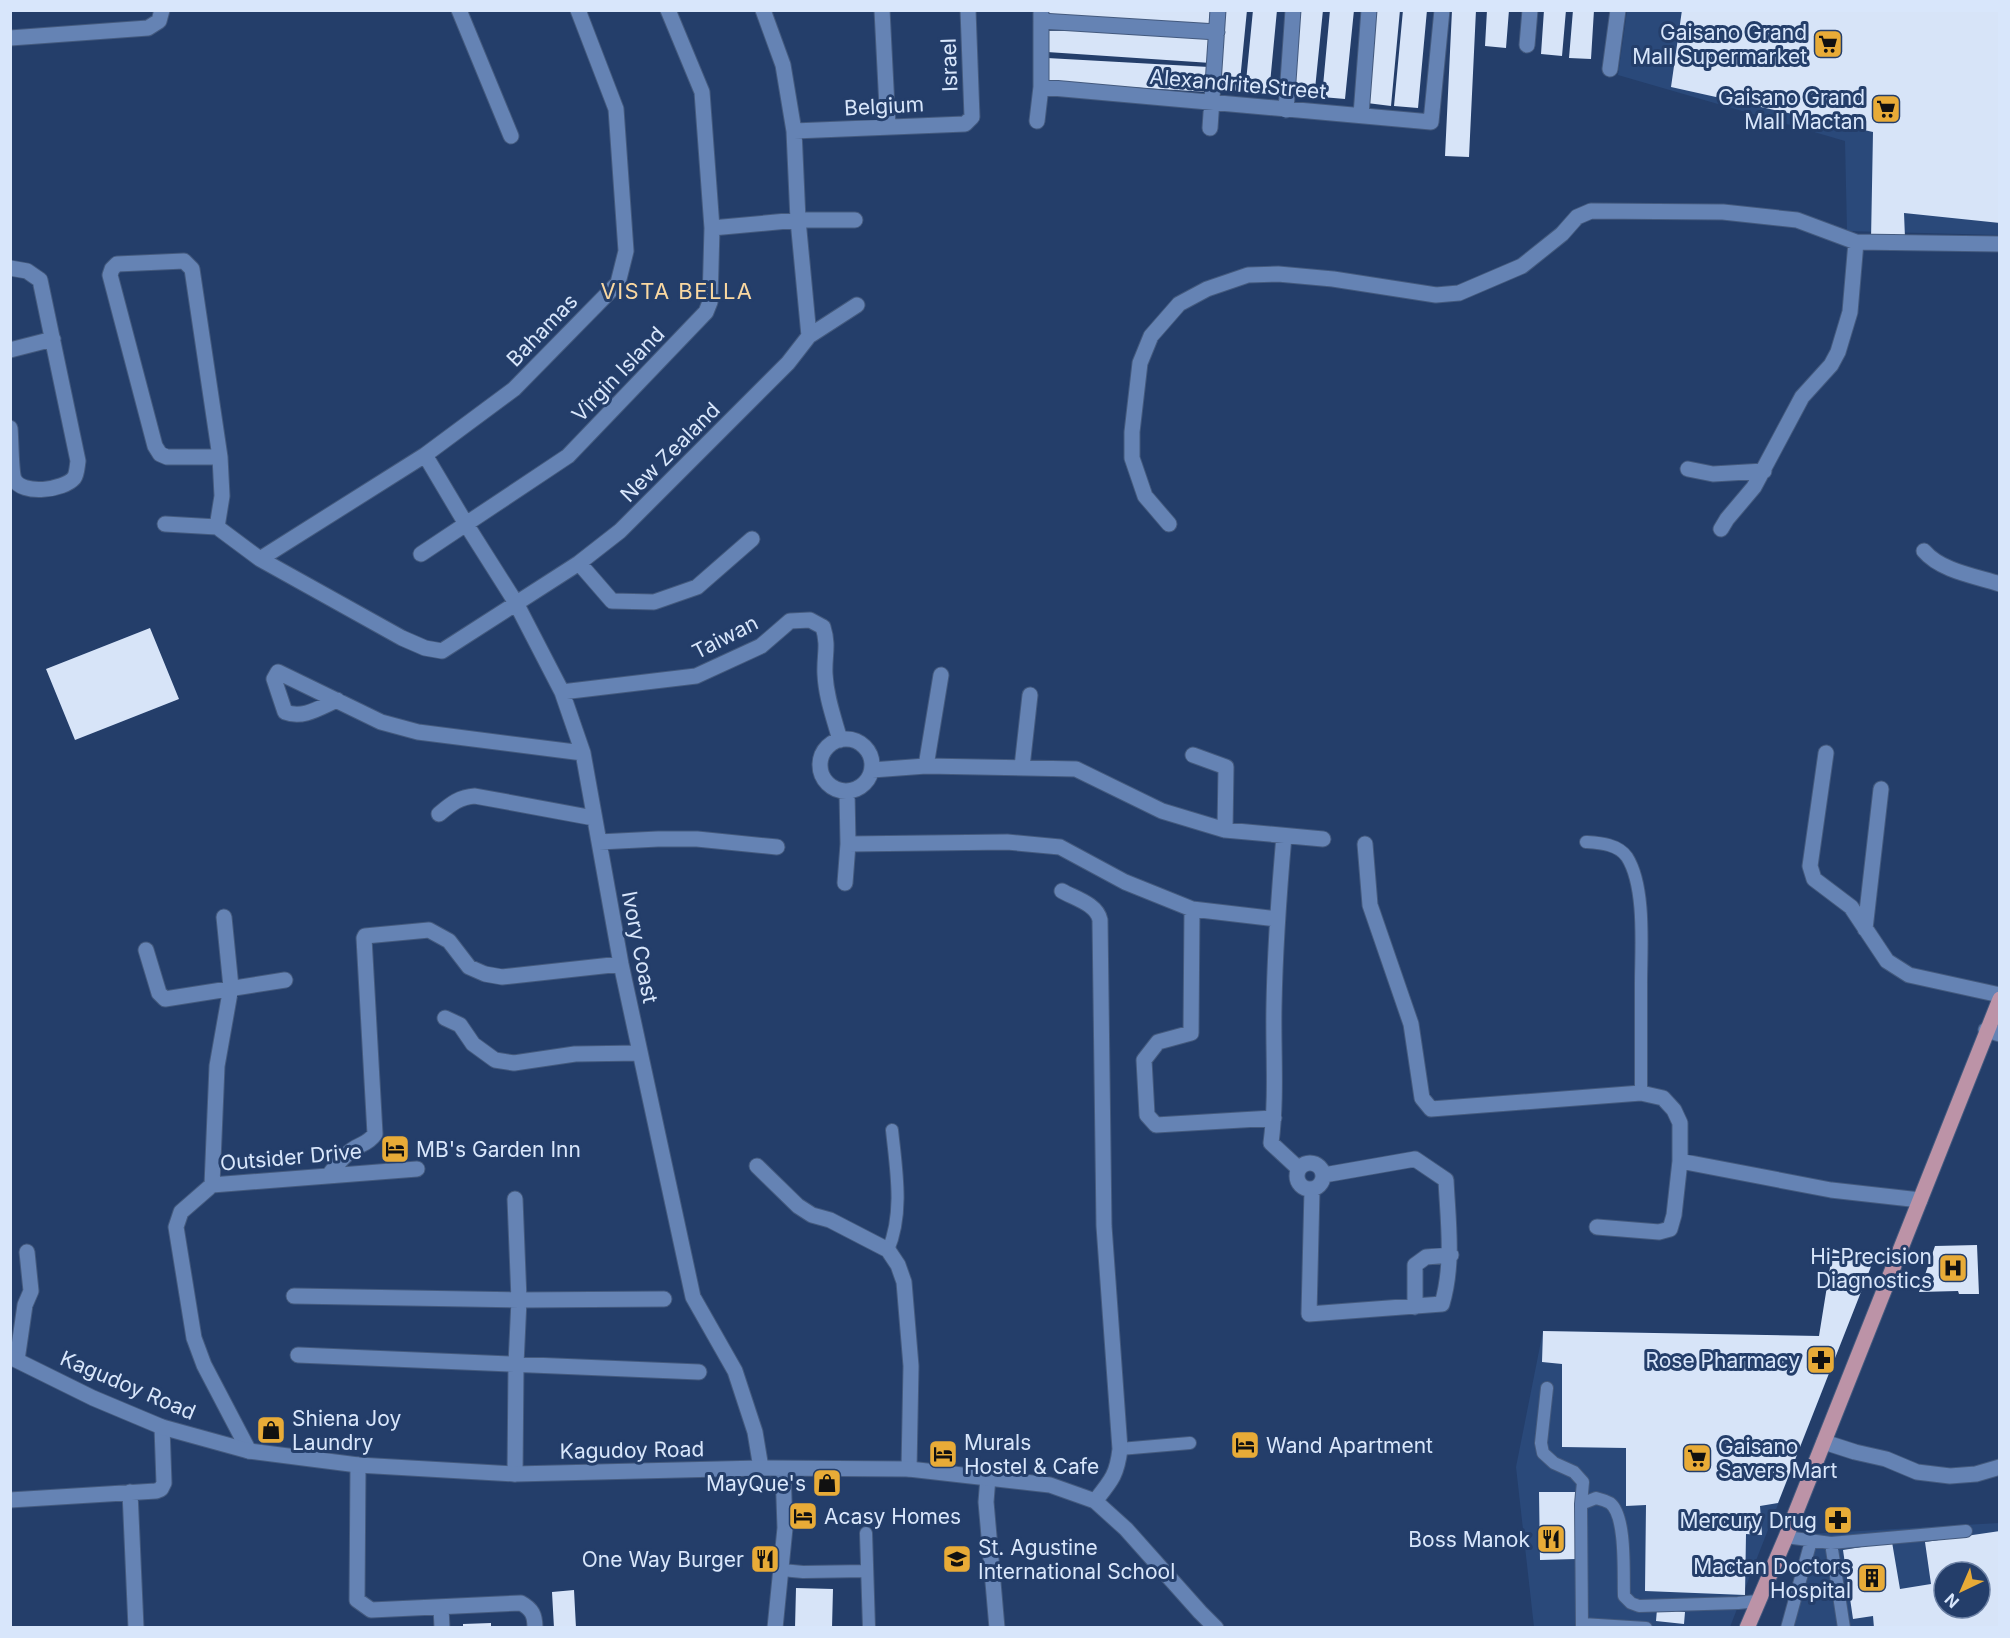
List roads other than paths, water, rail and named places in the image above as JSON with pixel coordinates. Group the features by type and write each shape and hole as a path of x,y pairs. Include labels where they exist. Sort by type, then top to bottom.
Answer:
{"main road":[{"path":"1747,1628 1786,1537 1920,1200 1993,1032 2000,997"}],"street":[{"path":"10,38 148,28 159,21 162,10"},
{"path":"459,10 511,136"},
{"name":"Bahamas","path":"260,559 425,454 514,389 618,283 626,251 616,109 578,10"},
{"name":"Virgin Island","path":"421,554 568,456 699,320 710,302 712,228 702,92 668,10"},
{"path":"763,10 783,65 795,131 798,220 809,336"},
{"path":"882,10 888,127"},
{"name":"Israel","path":"968,10 972,117"},
{"path":"1210,128 1218,10"},
{"path":"1286,110 1293,10"},
{"path":"1361,115 1369,10"},
{"name":"Alexandrite Street","path":"1041,87 1431,122 1442,10"},
{"path":"1527,45 1530,10"},
{"path":"1610,69 1618,10"},
{"path":"1037,121 1041,87 1041,16 1216,32"},
{"name":"Belgium","path":"795,131 966,124 972,117"},
{"path":"1169,524 1145,496 1132,458 1132,432 1140,363 1151,336 1179,304 1207,289 1248,275 1278,274 1436,295 1459,293 1522,266 1562,234 1577,217 1591,211 1723,212 1797,220 1856,242 2000,244"},
{"path":"712,228 798,220 855,220"},
{"path":"1721,529 1754,488 1802,397 1831,365 1838,352 1850,312 1856,242"},
{"path":"165,524 217,527 222,496 220,457 192,269 184,261 117,264 110,275 155,446 160,454 167,457 220,457"},
{"path":"10,268 27,270 40,280 78,460 76,476 68,484 55,488 38,490 21,486 14,479 10,428"},
{"name":"New Zealand","path":"217,527 260,559 402,638 442,651 579,563 620,531 788,363 809,336 857,305"},
{"path":"10,350 53,339"},
{"name":"Ivory Coast","path":"425,454 516,603 562,692 583,753 621,964 693,1297 735,1371 755,1432 761,1468"},
{"path":"1688,469 1713,474 1764,471"},
{"path":"579,563 612,601 654,602 697,587 752,539"},
{"path":"1924,551 1931,559 1941,564 2000,584"},
{"name":"Taiwan","path":"562,692 696,676 761,646 790,621 810,620 823,627 827,641 825,672 827,694 840,740"},
{"path":"926,766 941,675"},
{"path":"1022,767 1030,695"},
{"path":"337,700 381,722 418,732 583,753"},
{"path":"840,740 857,741 864,746 873,762 872,770 869,779 856,790 838,791 831,787 821,773 822,756 832,743 840,740"},
{"path":"1826,753 1810,866 1814,879 1851,907 1887,961 1910,975 2000,997"},
{"path":"1193,755 1226,767 1225,830"},
{"path":"872,770 926,766 1076,769 1162,811 1225,830 1323,839"},
{"path":"1865,929 1881,789"},
{"path":"845,883 848,844 847,792"},
{"path":"439,814 464,796 475,796 594,818"},
{"path":"1284,837 1277,919 1274,1118 1271,1143 1298,1168"},
{"path":"598,842 697,839 777,847"},
{"path":"848,844 1007,842 1060,847 1125,882 1192,909 1277,919"},
{"path":"1365,844 1371,905 1411,1024 1422,1098 1431,1109 1641,1093 1663,1098 1674,1110 1680,1123 1680,1161 1674,1215 1670,1229 1659,1233 1597,1227"},
{"path":"1062,891 1092,907 1098,913 1100,920 1104,1226 1120,1449 1118,1468 1114,1477 1095,1501"},
{"path":"1192,909 1191,1033 1158,1042 1144,1060 1147,1115 1156,1125 1274,1118"},
{"path":"212,1185 217,1066 231,987 224,917"},
{"path":"329,1175 341,1159 354,1148 369,1142 375,1134 363,938 365,936 429,930 449,941 469,967 484,974 502,977 621,964"},
{"path":"146,950 159,993 165,999 285,980"},
{"path":"444,1018 460,1025 473,1044 495,1060 513,1063 575,1054 640,1053"},
{"path":"1312,1190 1309,1314 1442,1304 1447,1287 1450,1255 1446,1180 1415,1159 1324,1175"},
{"path":"1680,1161 1831,1190 1920,1200"},
{"path":"1308,1162 1318,1165 1324,1175 1321,1184 1312,1190 1299,1184 1296,1176 1298,1168 1308,1162"},
{"path":"757,1166 784,1193 812,1215 838,1224 888,1250 898,1265 904,1282 911,1366 909,1469"},
{"name":"Outsider Drive","path":"249,1451 204,1365 194,1338 176,1227 181,1212 212,1185 417,1169"},
{"path":"515,1199 519,1300 515,1474"},
{"path":"14,1359 25,1305 31,1291 27,1252"},
{"path":"1415,1307 1415,1265 1426,1257 1450,1255"},
{"path":"294,1296 519,1300 664,1299"},
{"path":"297,1355 699,1372"},
{"name":"Kagudoy Road","path":"14,1359 93,1398 162,1427 249,1451 357,1465 515,1474 761,1468 783,1470 909,1469 1050,1485 1095,1501 1126,1529 1216,1628"},
{"path":"10,1500 156,1491 162,1487 162,1427"},
{"path":"1824,1442 1886,1459 1917,1472 1950,1476 1976,1474 2000,1467"},
{"path":"357,1465 357,1600 371,1610 521,1602 530,1608 535,1616 535,1628"},
{"path":"775,1628 785,1528 783,1470"},
{"path":"988,1477 986,1502 997,1628"},
{"path":"130,1492 136,1628"},
{"path":"441,1607 442,1628"}],"lane":[{"path":"1586,842 1603,843 1618,849 1627,857 1635,879 1641,912 1641,1093"},
{"path":"888,1250 894,1235 898,1187 892,1130"},
{"path":"1547,1388 1541,1443 1543,1453 1554,1463 1574,1472 1583,1482 1581,1504 1582,1626 1646,1628 1639,1606"},
{"path":"1120,1449 1190,1443"},
{"path":"1581,1504 1596,1498 1611,1504 1618,1515 1622,1530 1624,1596 1631,1603 1639,1606 1757,1601"},
{"path":"1786,1537 1831,1543 1966,1531"},
{"path":"866,1533 869,1628"},
{"path":"1787,1628 1811,1541"},
{"path":"1831,1543 1844,1628"},
{"path":"782,1570 866,1571"}],"place":[{"name":"Gaisano Grand Mall Supermarket","path":"1828,44"},
{"name":"Gaisano Grand Mall Mactan","path":"1886,109"},
{"name":"MB's Garden Inn","path":"395,1149"},
{"name":"Hi-Precision Diagnostics","path":"1953,1268"},
{"name":"Rose Pharmacy","path":"1821,1360"},
{"name":"Shiena Joy Laundry","path":"271,1430"},
{"name":"Wand Apartment","path":"1245,1445"},
{"name":"Murals Hostel & Cafe","path":"943,1454"},
{"name":"Gaisano Savers Mart","path":"1697,1458"},
{"name":"MayQue's","path":"827,1483"},
{"name":"Acasy Homes","path":"803,1516"},
{"name":"Mercury Drug","path":"1838,1520"},
{"name":"Boss Manok","path":"1551,1539"},
{"name":"One Way Burger","path":"765,1559"},
{"name":"St. Agustine International School","path":"957,1559"},
{"name":"Mactan Doctors Hospital","path":"1872,1578"}],"district":[{"name":"VISTA BELLA","path":"677,291"}]}
